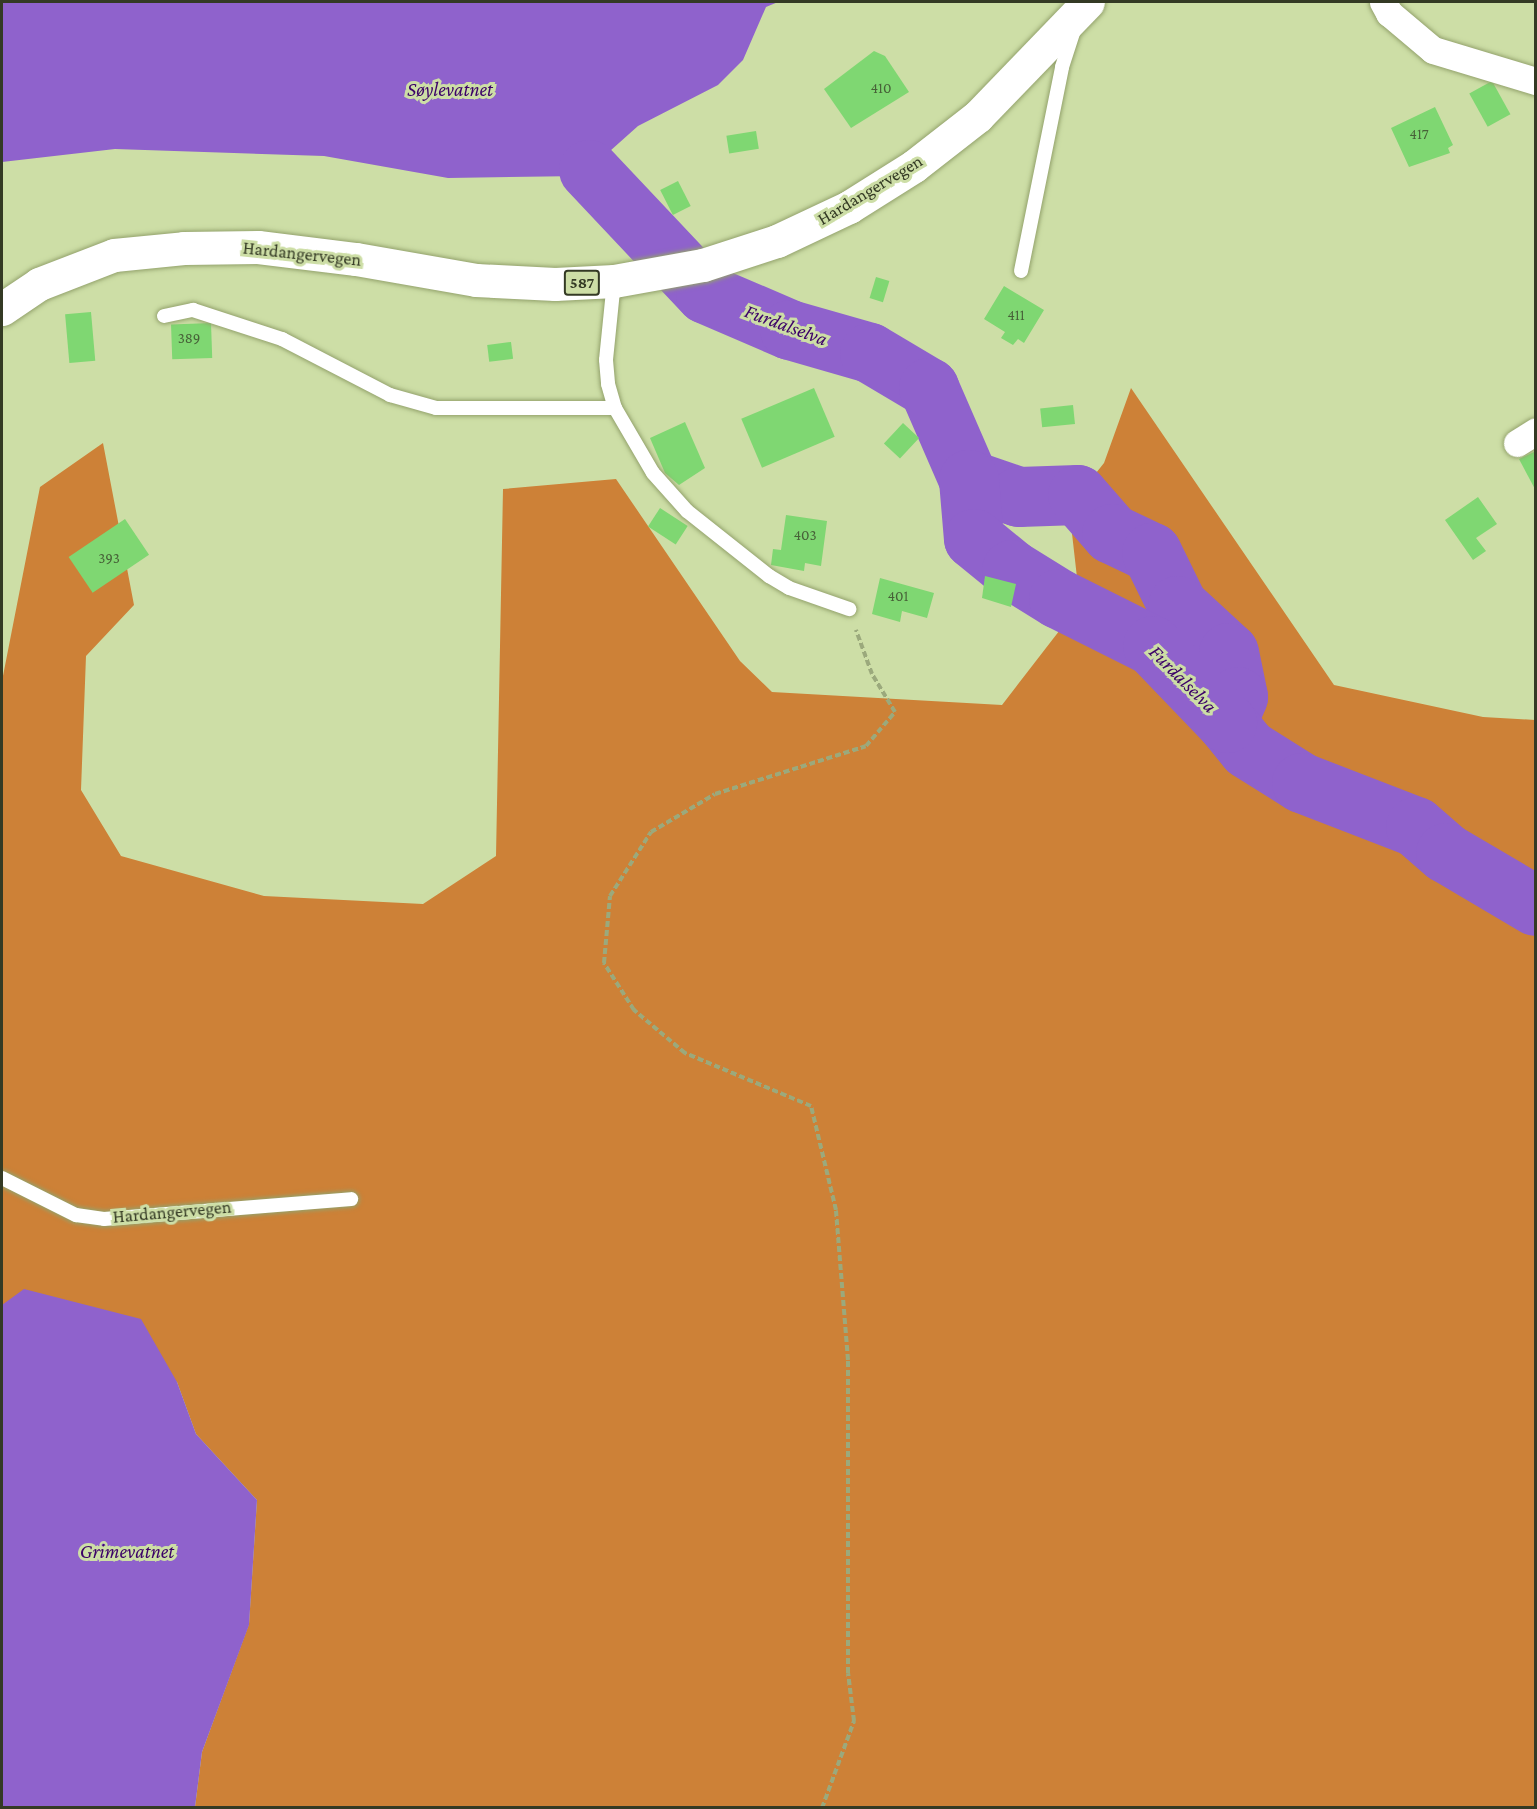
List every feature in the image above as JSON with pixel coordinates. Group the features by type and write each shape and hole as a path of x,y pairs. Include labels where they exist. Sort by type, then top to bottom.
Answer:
{"main road":[{"name":"Hardangervegen","path":"2,309 39,284 114,255 184,248 258,247 356,259 477,280 555,284 614,281 703,265 777,241 849,207 914,166 978,116 1083,8"}],"street":[{"path":"1383,2 1389,13 1433,50 1536,81"}],"lane":[{"name":"Hardangervegen","path":"1021,272 1062,67 1083,8"},
{"path":"614,281 606,360 615,408 640,454 687,511 769,576 789,588 849,609"},
{"path":"164,316 193,310 282,339 390,395 436,408 615,408"},
{"name":"Hardangervegen","path":"2,1178 76,1215 104,1219 351,1199"}],"path":[{"path":"822,1808 854,1721 848,1673 848,1360 836,1210 811,1106 685,1053 634,1010 604,963 610,896 651,832 715,794 866,746 894,712 872,674 849,609"}],"shaded area":[{"path":"1131,388 1334,685 1483,717 1535,720 1535,1807 195,1807 202,1752 249,1624 257,1500 196,1434 177,1382 2,1305 2,681 40,487 103,443 134,605 86,656 81,790 121,856 264,896 423,904 496,856 503,489 616,479 740,661 772,692 1002,705 1080,604 1069,507 1104,463"}],"water":[{"name":"Søylevatnet","path":"2,2 778,2 766,7 743,60 718,85 638,126 582,176 448,178 324,156 115,149 2,162"},
{"name":"Grimevatnet","path":"24,1289 141,1319 177,1382 196,1434 257,1500 249,1625 202,1752 195,1807 2,1807 2,1305"}],"building":[{"path":"874,51 885,56 909,92 851,128 824,89"},
{"path":"1492,81 1510,114 1488,127 1469,94"},
{"path":"1435,107 1453,145 1448,148 1450,153 1409,167 1391,128"},
{"path":"756,131 759,149 729,153 726,136"},
{"path":"678,181 691,206 673,215 660,190"},
{"path":"876,277 889,281 883,302 870,298"},
{"path":"1004,286 1044,310 1024,343 1018,339 1013,345 1001,338 1005,332 984,319"},
{"path":"91,312 95,361 69,363 65,314"},
{"path":"211,323 212,358 172,359 171,324"},
{"path":"511,342 513,359 489,362 487,345"},
{"path":"814,388 835,437 762,468 741,419"},
{"path":"1073,405 1075,424 1042,427 1040,408"},
{"path":"685,422 705,468 679,485 665,473 650,438"},
{"path":"903,423 919,438 900,458 884,443"},
{"path":"1536,451 1536,491 1519,459"},
{"path":"1478,497 1497,524 1476,538 1486,551 1473,560 1445,520"},
{"path":"660,508 688,526 676,544 648,526"},
{"path":"786,515 827,521 821,566 805,563 804,571 771,565 773,549 781,550"},
{"path":"125,519 149,555 93,593 69,557"},
{"path":"985,576 1016,584 1011,607 982,598"},
{"path":"880,578 934,593 927,618 902,611 900,622 872,614"}],"waterway":[{"name":"Furdalselva","path":"589,170 706,294 790,330 870,353 929,388 969,480 1019,497 1078,495 1112,534 1152,553 1178,606 1229,653 1238,697 1227,723 1248,749 1302,783 1416,827 1446,853 1536,906"},
{"name":"Furdalselva","path":"969,480 974,539 1012,570 1059,599 1153,646 1227,723"}]}
